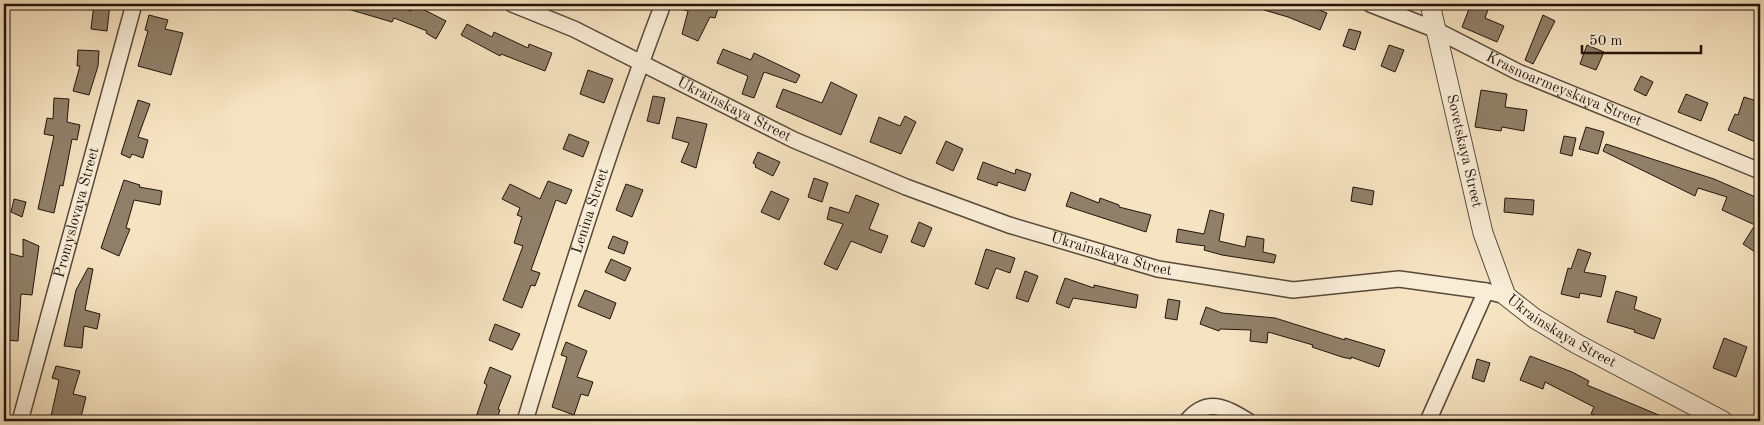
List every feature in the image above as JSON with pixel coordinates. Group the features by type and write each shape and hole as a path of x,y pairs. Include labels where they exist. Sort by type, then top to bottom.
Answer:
{"street":[{"name":"Promyslovaya Street","path":"20,421 134,4"},
{"name":"Ukrainskaya Street","path":"512,4 574,29 640,64 794,140 906,187 1009,225 1158,270 1294,290 1399,279 1486,291 1506,296 1534,318 1577,344 1723,421"},
{"name":"Lenina Street","path":"525,421 560,305 640,64 663,4"},
{"name":"Krasnoarmeyskaya Street","path":"1370,4 1434,28 1518,72 1760,171"},
{"name":"Sovetskaya Street","path":"1430,4 1434,28 1483,233 1506,296"},
{"path":"1428,421 1486,291"},
{"path":"1187,421 1196,410 1216,406 1230,410 1248,421"}],"building":[{"path":"94,4 110,4 107,31 91,29"},
{"path":"341,4 391,4 411,11 413,4 446,21 436,39 426,33 427,31 394,18 392,22 341,7"},
{"path":"677,4 715,4 719,6 715,18 710,17 698,41 682,34 688,11 677,8"},
{"path":"1255,4 1304,4 1327,13 1320,30 1288,17 1254,7"},
{"path":"1471,4 1490,4 1485,18 1504,26 1497,42 1462,27"},
{"path":"149,15 168,20 165,29 183,33 171,75 138,66 148,31 145,30"},
{"path":"1543,15 1555,21 1533,64 1525,60"},
{"path":"467,24 492,37 494,32 528,48 529,44 552,53 545,71 501,54 500,56 461,35"},
{"path":"1349,29 1361,32 1355,50 1343,46"},
{"path":"1389,45 1404,50 1395,72 1381,66"},
{"path":"1587,45 1604,52 1596,70 1580,64"},
{"path":"723,49 751,60 754,53 800,75 796,83 764,72 754,98 742,94 748,76 717,63"},
{"path":"78,50 99,51 98,66 89,95 73,91 80,66 77,66"},
{"path":"588,70 613,79 604,103 580,94"},
{"path":"1641,76 1653,82 1646,96 1634,90"},
{"path":"831,82 857,95 841,135 776,107 783,89 822,103"},
{"path":"1481,90 1507,94 1505,107 1527,110 1524,131 1502,127 1501,131 1475,127"},
{"path":"1686,94 1708,103 1701,121 1678,112"},
{"path":"653,96 665,98 659,124 647,121"},
{"path":"1744,97 1760,102 1760,144 1728,130 1735,114 1738,115"},
{"path":"54,98 69,99 67,122 80,125 77,140 72,139 63,186 60,185 54,213 38,209 54,136 44,134 47,118 53,119"},
{"path":"138,100 150,104 138,137 148,140 143,158 132,154 130,158 121,154"},
{"path":"905,116 916,122 901,154 870,142 879,117 900,126"},
{"path":"677,117 707,124 696,168 681,162 689,143 672,138"},
{"path":"1586,127 1604,132 1598,154 1579,149"},
{"path":"569,134 589,142 583,157 563,149"},
{"path":"1564,136 1576,138 1572,156 1560,153"},
{"path":"946,141 963,149 953,171 936,163"},
{"path":"1606,144 1714,179 1760,199 1760,243 1755,252 1743,244 1755,225 1722,210 1727,197 1698,188 1695,196 1603,151"},
{"path":"758,152 780,162 773,176 755,167 756,165 753,163"},
{"path":"983,162 1015,174 1016,169 1031,174 1025,191 998,182 997,186 977,179"},
{"path":"814,178 828,183 822,202 808,197"},
{"path":"124,180 140,185 139,187 162,191 160,205 134,200 126,228 130,229 119,256 101,248"},
{"path":"548,181 572,190 566,204 556,200 531,270 540,273 535,286 531,285 522,308 503,300 523,246 514,243 522,217 517,215 520,208 502,199 510,184 540,199"},
{"path":"626,184 643,190 632,217 616,210"},
{"path":"1353,187 1374,191 1372,205 1351,201"},
{"path":"771,191 789,199 779,220 761,212"},
{"path":"1071,192 1099,203 1100,198 1119,205 1119,207 1151,215 1146,232 1066,206"},
{"path":"856,195 879,204 869,229 888,236 881,253 851,241 837,270 824,264 843,224 827,219 830,207 849,213"},
{"path":"1505,198 1534,200 1533,215 1504,212"},
{"path":"14,199 26,202 22,217 11,212"},
{"path":"1210,210 1224,214 1219,241 1245,247 1247,236 1264,239 1263,252 1276,255 1274,263 1222,255 1204,250 1205,246 1176,242 1178,229 1204,234"},
{"path":"919,222 932,228 924,247 911,242"},
{"path":"613,236 628,242 624,254 608,248"},
{"path":"23,239 39,246 32,295 21,294 18,341 4,340 4,252 23,257"},
{"path":"986,249 1015,258 1010,273 996,268 988,289 975,284"},
{"path":"1578,249 1591,253 1584,272 1606,276 1601,297 1580,293 1579,298 1561,294 1568,268 1571,269"},
{"path":"611,259 631,268 625,281 605,272"},
{"path":"88,268 93,269 85,310 100,314 97,329 84,326 82,348 64,346 76,290"},
{"path":"1025,271 1038,276 1028,302 1016,298"},
{"path":"1065,278 1094,288 1094,285 1138,295 1136,308 1073,298 1069,308 1056,303"},
{"path":"585,290 616,303 610,319 578,306"},
{"path":"1616,291 1637,297 1634,309 1661,319 1654,339 1634,332 1635,330 1607,322"},
{"path":"1168,299 1180,301 1177,320 1165,318"},
{"path":"1206,307 1222,313 1275,318 1345,340 1345,338 1385,350 1379,367 1351,357 1351,359 1342,357 1312,347 1313,345 1268,332 1267,343 1250,341 1251,330 1220,329 1219,331 1200,324"},
{"path":"495,324 520,334 512,350 489,340"},
{"path":"1724,338 1747,347 1736,377 1713,368"},
{"path":"566,342 587,351 577,377 593,382 588,396 581,394 574,415 552,407 567,357 561,355"},
{"path":"1530,356 1572,372 1589,381 1587,385 1673,421 1609,421 1591,414 1594,407 1545,382 1543,389 1520,380"},
{"path":"1477,359 1490,363 1484,382 1472,378"},
{"path":"56,366 80,371 73,394 86,397 80,421 51,416 59,380 52,378"},
{"path":"490,367 511,376 498,409 500,410 496,421 476,417 487,385 484,383"}]}
